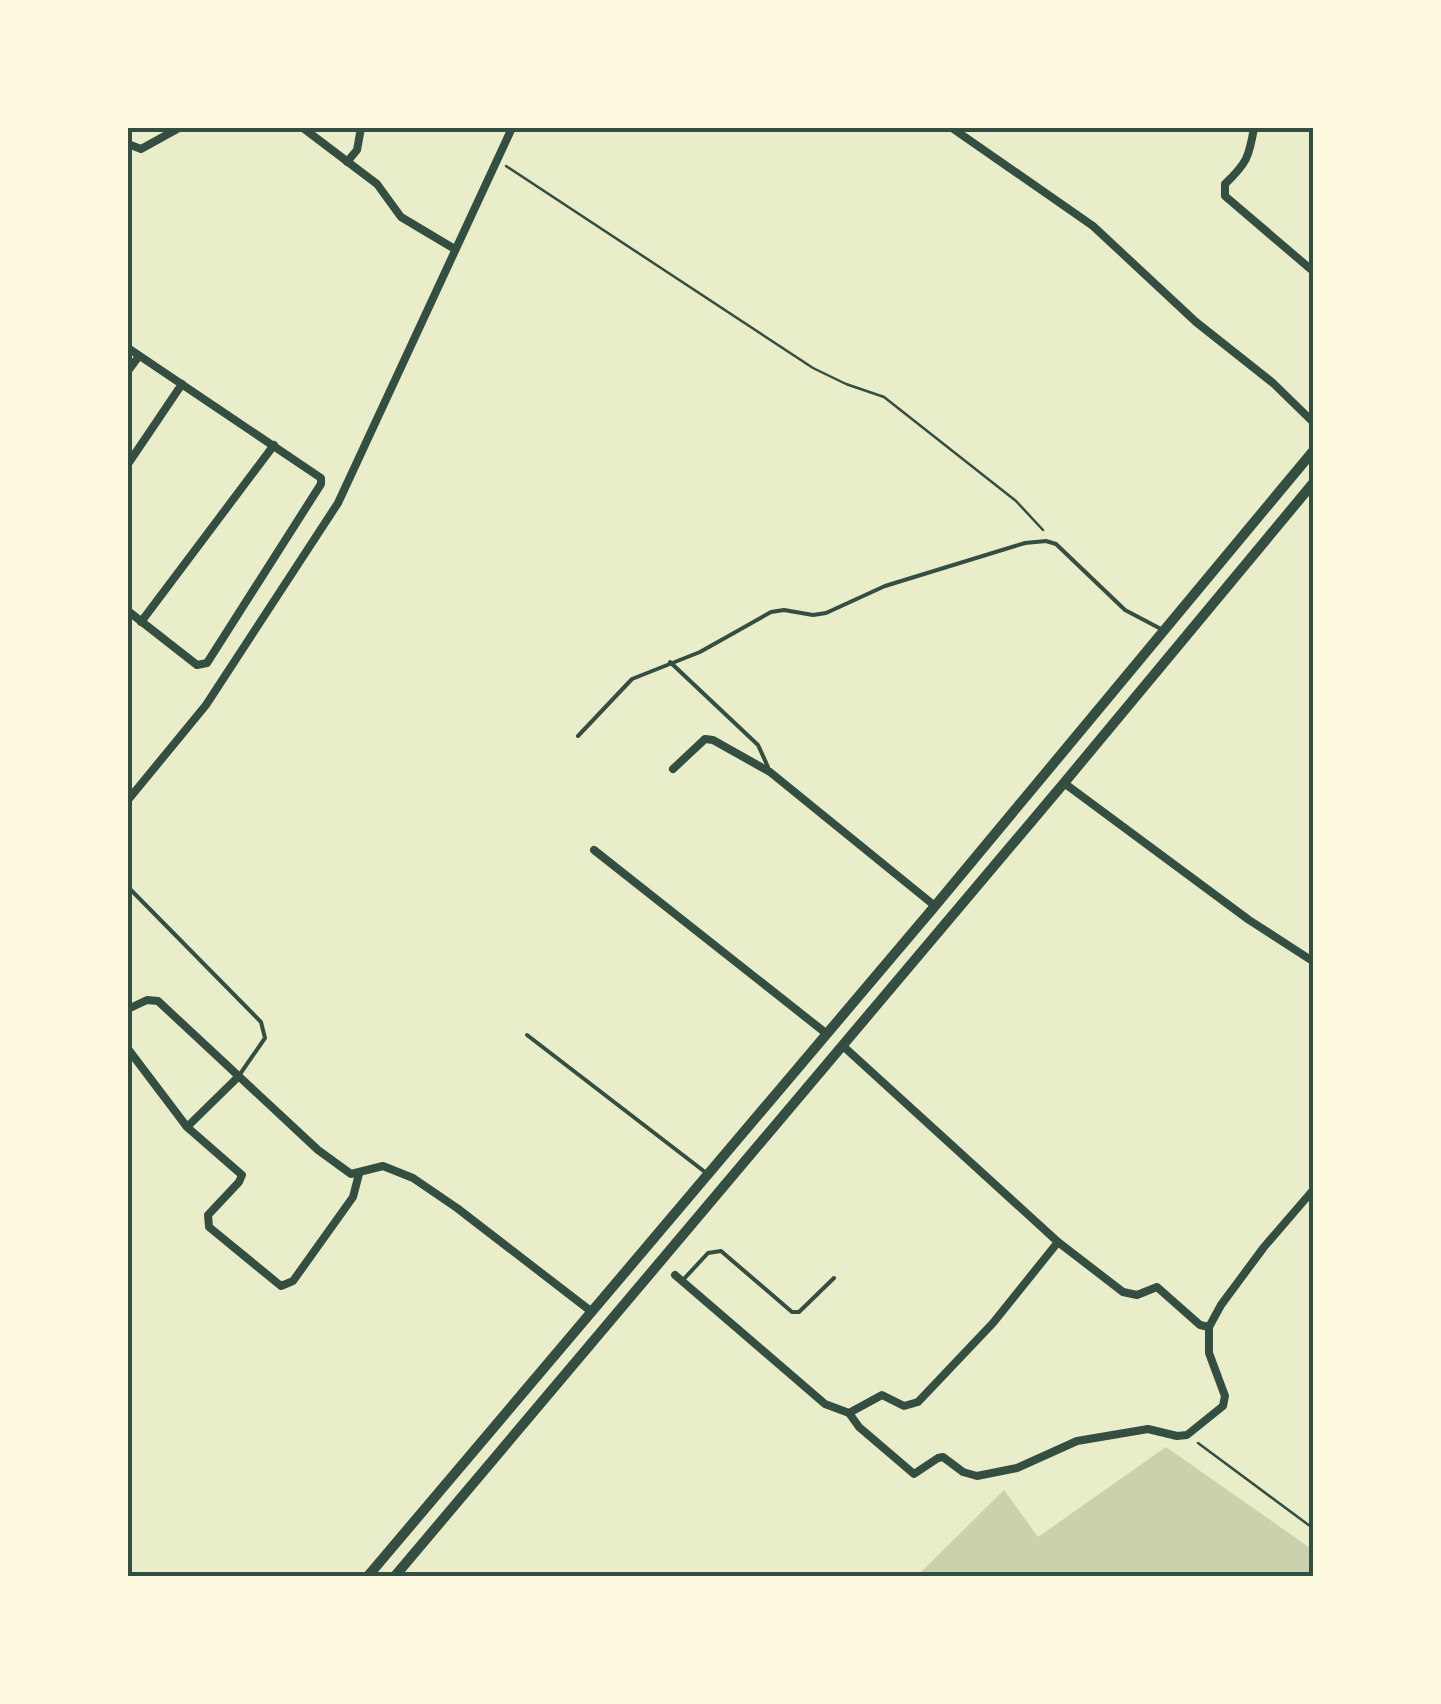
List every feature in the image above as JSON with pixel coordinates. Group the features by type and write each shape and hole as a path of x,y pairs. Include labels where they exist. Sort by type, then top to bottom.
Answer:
{"street":[{"path":"128,144 142,149 179,128"},
{"path":"304,128 377,184 402,217 454,248"},
{"path":"347,162 357,150 361,128"},
{"path":"128,800 206,705 338,503 512,128"},
{"path":"952,128 1092,226 1314,423"},
{"path":"1254,128 1245,165 1225,184 1226,196 1314,272"},
{"path":"128,348 319,474 321,484 207,663 197,665 128,611"},
{"path":"128,371 139,356"},
{"path":"128,464 182,384"},
{"path":"141,622 274,445"},
{"path":"368,1576 935,906 1314,450"},
{"path":"395,1576 1314,482"},
{"path":"673,768 704,739 713,740 770,772 935,906"},
{"path":"1064,783 1249,920 1314,962"},
{"path":"594,850 827,1034"},
{"path":"128,1010 147,1000 158,1001 318,1150 351,1174 383,1166 413,1178 592,1312"},
{"path":"843,1046 1058,1242 1123,1292 1137,1295 1157,1286 1200,1325 1209,1327"},
{"path":"128,1049 187,1127 242,1175 208,1216 208,1227 281,1286 292,1281 354,1197 360,1174"},
{"path":"187,1127 238,1077"},
{"path":"678,1278 826,1404 850,1414 859,1427 914,1474 943,1457 963,1472 977,1476 1017,1468 1076,1441 1148,1429 1187,1435 1223,1406 1225,1396 1209,1353 1209,1327 1264,1247 1314,1189"},
{"path":"850,1414 882,1395 904,1406 918,1402 993,1323 1058,1242"}],"lane":[{"path":"578,736 622,686 700,652 771,612 826,614 886,586 1025,543 1056,544 1124,610 1164,632"},
{"path":"670,662 758,744 770,772"},
{"path":"128,886 260,1022 265,1038 238,1077"},
{"path":"527,1035 708,1174"},
{"path":"678,1278 708,1252 721,1251 792,1312 798,1312 834,1278"}],"path":[{"path":"496,160 813,368 884,397 1016,500 1038,524 1046,541"},
{"path":"1187,1435 1314,1529"}],"green space":[{"path":"1166,1447 1313,1550 1313,1576 917,1576 1004,1490 1038,1537"}]}
